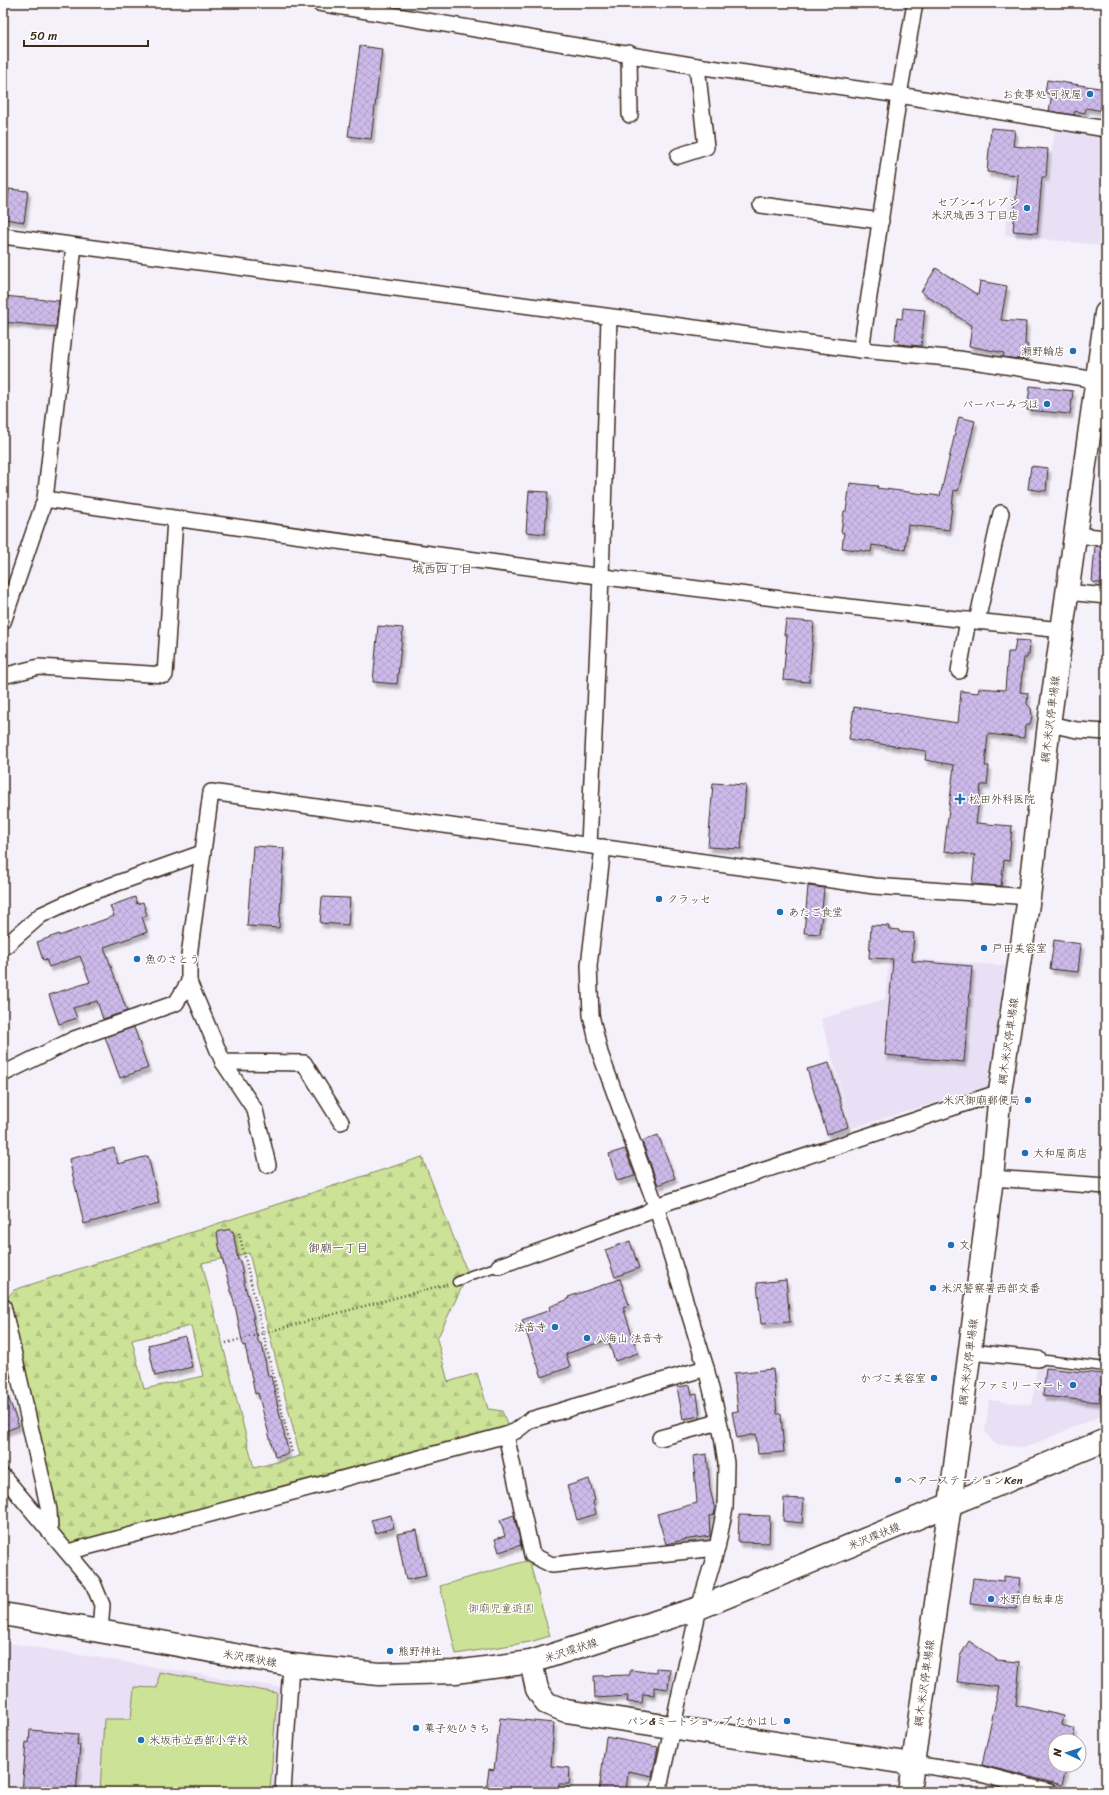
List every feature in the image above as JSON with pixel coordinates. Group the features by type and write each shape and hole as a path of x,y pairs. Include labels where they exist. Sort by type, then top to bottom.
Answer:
{"main road":[{"name":"綱木米沢停車場線","path":"909,1792 950,1505 992,1178 1000,1092 1029,897 1049,724 1106,313"},
{"name":"米沢環状線","path":"3,1614 291,1665 379,1674 455,1672 531,1662 698,1608 1106,1440"},
{"path":"531,1662 537,1689 546,1703 566,1711 913,1764"}],"street":[{"path":"318,3 629,53 697,66 899,95 1106,129"},
{"path":"861,350 899,95 915,3"},
{"path":"629,53 630,115"},
{"path":"678,156 706,147 697,66"},
{"path":"761,205 881,221"},
{"path":"3,236 609,318 861,350 959,359 1097,380"},
{"path":"3,622 45,499 74,246"},
{"path":"609,318 601,577 596,846 589,966 591,1015 600,1053 656,1206 706,1368 719,1422 726,1463 725,1508 717,1548 698,1608 658,1792"},
{"path":"45,499 175,519 601,577 877,611 1062,630"},
{"path":"959,671 1001,513"},
{"path":"3,676 39,667 165,675 175,519"},
{"path":"1075,535 1106,538"},
{"path":"1067,592 1106,596"},
{"path":"1049,724 1076,730 1106,732"},
{"path":"268,1165 255,1110 223,1062 189,982 189,956 211,792 874,886 1029,897"},
{"path":"3,948 41,915 55,908 84,895 202,853"},
{"path":"3,1074 74,1039 176,1003 189,982"},
{"path":"223,1062 304,1063 341,1122"},
{"path":"499,1266 646,1213 656,1206 1000,1092"},
{"path":"992,1178 1106,1186"},
{"path":"3,1306 49,1510 50,1530"},
{"path":"970,1352 1038,1359"},
{"path":"68,1552 506,1435 530,1420 706,1368"},
{"path":"660,1438 719,1422"},
{"path":"506,1435 532,1556 552,1565 717,1548"},
{"path":"3,1476 50,1530 92,1583 102,1605 100,1632"},
{"path":"282,1792 291,1665"},
{"path":"913,1764 981,1774 1049,1792"}],"lane":[{"path":"457,1282 470,1275 499,1266"},
{"path":"1038,1359 1106,1367"}],"path":[{"path":"239,1233 292,1453"},
{"path":"226,1343 457,1282"}],"shaded area":[{"path":"1055,128 1106,137 1106,195 1099,245 1005,235 1011,179 1047,184"},
{"path":"889,957 1010,966 995,1085 852,1128 821,1019 885,999"},
{"path":"1037,1365 1106,1373 1106,1414 1024,1448 995,1444 985,1432 989,1400 1032,1405"},
{"name":"米坂市立西部小学校","path":"3,1642 283,1688 276,1792 3,1792"}],"green space":[{"path":"422,1157 468,1274 437,1339 448,1382 477,1373 488,1409 502,1411 509,1429 69,1551 42,1510 3,1342 3,1303 14,1290","holes":["249,1253 300,1456 254,1468 202,1263","191,1326 203,1376 144,1389 132,1340"]},
{"name":"御廟児童遊園","path":"529,1560 550,1636 530,1642 456,1654 440,1586"},
{"path":"159,1672 277,1693 270,1792 100,1792 104,1719 131,1719 134,1687 157,1688"}],"building":[{"path":"360,46 382,49 371,139 348,136"},
{"path":"1047,80 1106,89 1103,111 1086,108 1085,113 1075,111 1074,115 1049,111 1052,94 1045,93"},
{"path":"991,128 1015,130 1013,146 1048,149 1046,177 1042,177 1037,233 1013,231 1018,175 987,172"},
{"path":"9,189 28,191 24,222 5,219"},
{"path":"936,268 978,295 980,281 1007,286 1001,320 1026,322 1025,344 1028,345 1026,360 1003,357 1004,353 969,346 972,326 921,292"},
{"path":"3,296 59,301 56,327 3,322"},
{"path":"903,308 925,310 921,346 898,344 899,341 895,340 897,318 902,319"},
{"path":"1030,386 1073,391 1070,414 1027,410"},
{"path":"959,417 975,421 958,491 954,490 949,530 908,525 905,550 872,545 871,552 842,548 844,533 841,532 850,483 940,496"},
{"path":"1031,466 1048,468 1046,491 1028,489"},
{"path":"529,491 548,492 545,534 526,532"},
{"path":"1095,546 1106,547 1106,584 1092,582"},
{"path":"786,620 814,622 809,682 783,680 787,635 784,635"},
{"path":"378,626 403,628 397,684 373,682"},
{"path":"1016,640 1030,641 1029,655 1027,655 1027,658 1024,658 1020,692 1028,693 1027,704 1031,708 1032,716 1030,724 1025,726 1024,738 988,734 985,766 989,766 987,785 981,785 976,823 1012,826 1009,861 1004,860 1001,886 972,884 975,855 944,851 954,765 925,760 926,751 849,739 854,707 958,723 961,691 978,693 979,688 1005,690 1008,652 1014,652"},
{"path":"713,783 746,785 741,849 708,847"},
{"path":"253,846 284,848 279,928 247,926"},
{"path":"808,886 824,888 820,934 804,933"},
{"path":"135,897 137,904 143,902 147,915 142,917 147,932 104,947 127,1011 103,1019 97,1001 73,1008 77,1018 59,1024 49,995 90,982 80,956 49,967 46,959 43,960 37,942 59,934 59,936 114,916 110,906"},
{"path":"322,897 350,898 348,925 320,923"},
{"path":"871,925 889,926 889,929 899,930 899,932 914,933 912,961 972,966 964,1062 885,1055 893,959 869,958"},
{"path":"1054,940 1081,944 1078,972 1050,969"},
{"path":"134,1027 148,1068 120,1078 105,1037"},
{"path":"829,1063 848,1127 827,1134 807,1069"},
{"path":"658,1135 675,1178 658,1185 642,1141"},
{"path":"114,1148 118,1164 148,1156 159,1203 84,1224 69,1159"},
{"path":"625,1149 635,1176 617,1181 609,1154"},
{"path":"230,1229 230,1231 233,1231 238,1260 240,1260 258,1341 260,1344 262,1343 268,1377 271,1376 288,1451 287,1454 275,1457 258,1393 255,1394 245,1345 243,1346 236,1310 219,1246 217,1232"},
{"path":"630,1241 639,1268 615,1277 605,1250"},
{"name":"法音寺","path":"620,1279 629,1305 623,1307 638,1353 615,1361 609,1343 607,1344 606,1340 566,1354 570,1367 542,1377 522,1320 550,1310 549,1307 569,1299 568,1297"},
{"path":"786,1280 790,1322 761,1324 757,1283"},
{"path":"185,1336 192,1367 155,1376 148,1345"},
{"name":"ファミリーマート","path":"1046,1368 1103,1374 1099,1402 1043,1396"},
{"path":"773,1369 777,1414 781,1414 784,1452 758,1454 756,1434 737,1438 732,1412 738,1411 734,1373"},
{"path":"690,1385 692,1395 697,1394 700,1416 683,1419 677,1387"},
{"path":"4,1387 19,1426 3,1432 3,1388"},
{"path":"707,1454 710,1489 715,1510 714,1515 709,1516 710,1536 666,1544 657,1514 697,1503 693,1456"},
{"path":"589,1479 595,1500 593,1501 596,1514 577,1520 567,1486"},
{"path":"784,1498 804,1499 802,1523 783,1521"},
{"path":"391,1515 394,1528 375,1533 371,1520"},
{"path":"514,1515 521,1545 499,1552 495,1539 505,1536 500,1520"},
{"path":"739,1515 770,1516 769,1543 738,1542"},
{"path":"417,1530 426,1576 406,1580 397,1534"},
{"path":"1004,1576 1020,1578 1016,1609 970,1604 973,1578 1004,1581"},
{"path":"969,1641 997,1660 1020,1662 1016,1705 1064,1716 1062,1725 1075,1729 1074,1733 1047,1733 1047,1773 1065,1773 1062,1785 982,1765 999,1687 957,1682 960,1656"},
{"path":"656,1668 670,1669 668,1689 654,1687 654,1695 643,1694 642,1703 627,1702 628,1696 595,1698 594,1676 630,1675 630,1670 656,1673"},
{"path":"500,1718 554,1723 551,1766 570,1768 569,1784 559,1784 558,1792 486,1792 489,1769 494,1770"},
{"path":"30,1730 78,1734 77,1745 80,1745 76,1792 22,1792 26,1742 29,1743"},
{"path":"606,1737 658,1747 652,1776 628,1771 626,1792 599,1792"}],"place":[{"name":"お食事処 可祝屋","path":"1090,94"},
{"name":"セブン-イレブン 米沢城西３丁目店","path":"1027,208"},
{"name":"瀬野輪店","path":"1073,351"},
{"name":"バーバーみづほ","path":"1047,404"},
{"name":"松田外科医院","path":"960,799"},
{"name":"クラッセ","path":"659,899"},
{"name":"あたご食堂","path":"780,912"},
{"name":"戸田美容室","path":"984,948"},
{"name":"魚のさとう","path":"137,959"},
{"name":"米沢御廟郵便局","path":"1028,1100"},
{"name":"大和屋商店","path":"1025,1153"},
{"name":"文","path":"951,1245"},
{"name":"米沢警察署西部交番","path":"933,1288"},
{"name":"法音寺","path":"555,1327"},
{"name":"八海山 法音寺","path":"587,1338"},
{"name":"かづこ美容室","path":"934,1378"},
{"name":"ファミリーマート","path":"1073,1385"},
{"name":"ヘアーステーションKen","path":"898,1480"},
{"name":"水野自転車店","path":"991,1599"},
{"name":"熊野神社","path":"390,1651"},
{"name":"パン&ミートショップ たかはし","path":"787,1721"},
{"name":"菓子処ひきち","path":"416,1728"},
{"name":"米坂市立西部小学校","path":"141,1740"}],"district":[{"name":"城西四丁目","path":"442,569"},
{"name":"御廟一丁目","path":"338,1248"}]}
